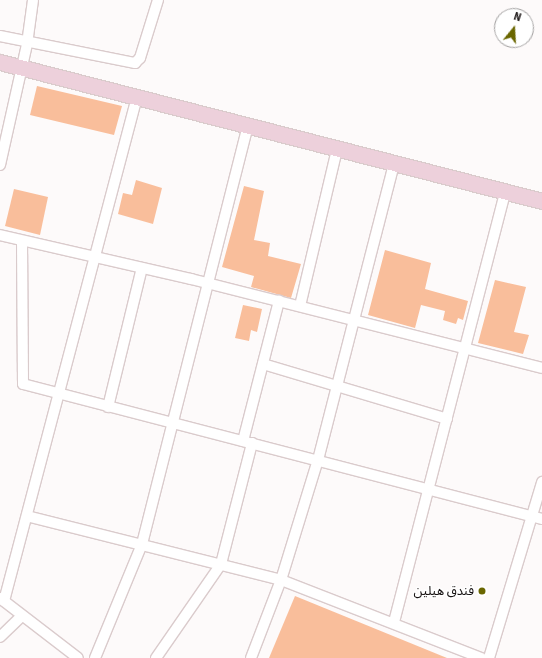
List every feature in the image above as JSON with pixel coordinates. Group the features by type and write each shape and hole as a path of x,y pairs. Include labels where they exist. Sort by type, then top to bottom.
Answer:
{"main road":[{"path":"0,62 542,201"}],"street":[{"path":"0,165 27,44 33,0"},
{"path":"0,36 27,44 135,63 140,58 158,0"},
{"path":"70,656 2,600 27,516 97,258 137,97"},
{"path":"95,658 142,544 248,125"},
{"path":"300,306 337,149"},
{"path":"251,658 281,580 318,460 356,320 394,163"},
{"path":"394,622 466,349 505,192"},
{"path":"0,236 207,283 542,368"},
{"path":"22,241 20,380 28,386 537,517"},
{"path":"108,407 142,268"},
{"path":"156,658 221,564 248,442 263,364 279,301"},
{"path":"263,364 447,419"},
{"path":"489,658 537,517 542,482"},
{"path":"27,516 281,580 394,622 481,658"},
{"path":"0,637 22,616"}],"shaded area":[{"path":"37,86 122,106 114,135 30,115"},
{"path":"136,180 162,188 153,224 118,214 123,193 132,195"},
{"path":"244,186 264,191 254,240 270,243 268,256 301,264 291,298 251,287 254,276 222,267"},
{"path":"14,189 48,197 40,235 5,226"},
{"path":"385,250 431,263 425,289 468,301 463,320 458,318 456,324 443,320 445,311 421,305 415,328 368,315"},
{"path":"495,280 526,287 514,332 529,335 523,354 478,343"},
{"path":"243,305 262,309 257,332 251,330 249,341 235,338"},
{"path":"295,596 447,658 269,658"}],"place":[{"name":"فندق هيلين","path":"482,591"}]}
